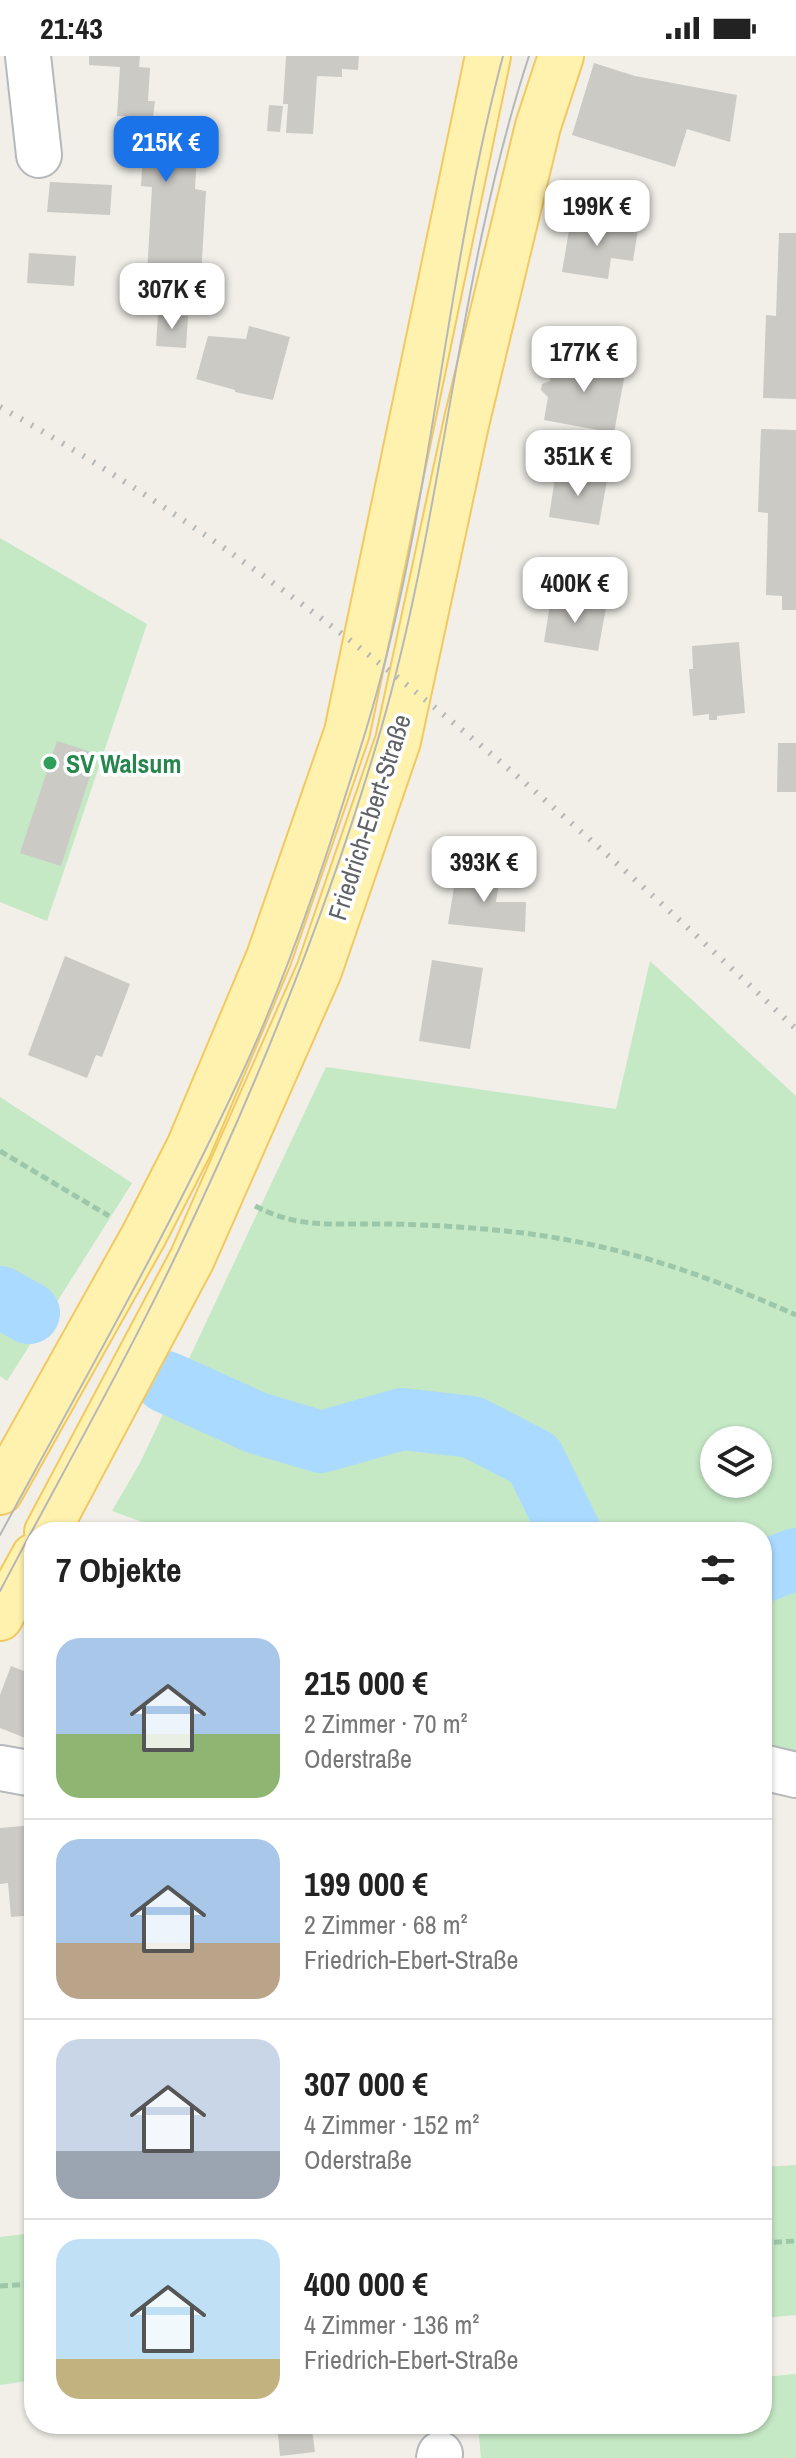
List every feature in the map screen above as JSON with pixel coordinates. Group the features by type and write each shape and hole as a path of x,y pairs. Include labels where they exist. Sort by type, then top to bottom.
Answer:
{"main road":[{"name":"Friedrich-Ebert-Straße","path":"0,1492 144,1235 189,1147 269,957 347,732 488,56"},
{"name":"Friedrich-Ebert-Straße","path":"52,1522 192,1259 319,971 398,741 473,393 538,126 561,56"},
{"path":"0,1618 24,1574"}],"street":[{"path":"28,56 39,155"},
{"path":"0,1768 24,1774"},
{"path":"772,1769 796,1775"},
{"path":"0,1783 24,1778"}],"path":[{"path":"0,1151 115,1219"},
{"path":"251,1204 277,1218 304,1225 442,1226 508,1231 599,1245 687,1269 796,1315"},
{"path":"772,2242 796,2241"},
{"path":"0,2286 24,2285"}],"green space":[{"name":"SV Walsum","path":"0,538 147,624 47,921 0,902"},
{"path":"650,961 796,1096 796,1754 772,1750 772,1522 142,1522 112,1511 141,1461 326,1067 616,1109"},
{"path":"0,1097 132,1183 7,1381 0,1376"},
{"path":"796,2165 796,2315 772,2317 772,2166"},
{"path":"24,2234 24,2381 0,2385 0,2237"},
{"path":"796,2374 796,2458 481,2458 479,2434 772,2434 772,2376"}],"building":[{"path":"89,56 140,56 139,67 150,68 148,101 155,101 153,117 199,120 195,189 206,191 200,295 146,292 152,187 141,186 145,117 117,116 120,67 89,65"},
{"path":"286,56 359,56 358,70 342,69 342,77 317,76 313,134 286,133 288,104 283,104"},
{"path":"594,63 635,76 737,95 730,142 687,129 675,167 572,135"},
{"path":"269,105 283,106 280,132 267,131"},
{"path":"50,182 112,185 110,215 47,212"},
{"path":"571,218 638,230 633,261 611,258 608,279 562,272"},
{"path":"779,233 796,233 796,399 763,398 766,315 776,316"},
{"path":"29,253 76,256 74,286 27,283"},
{"path":"158,314 188,316 186,348 156,346"},
{"path":"249,326 290,337 273,400 196,379 208,336 246,339"},
{"path":"555,355 626,368 614,433 544,420 548,397 541,390 542,384 550,381"},
{"path":"761,429 796,430 796,610 782,610 782,596 766,595 768,513 758,512"},
{"path":"556,471 607,480 599,525 549,517"},
{"path":"551,598 606,608 598,651 544,642"},
{"path":"739,642 745,713 717,716 717,720 709,720 709,714 693,716 689,669 693,669 692,646"},
{"path":"57,741 97,754 61,866 20,853"},
{"path":"778,743 796,743 796,792 777,792"},
{"path":"457,869 500,877 496,902 526,902 525,932 448,924"},
{"path":"65,956 130,984 102,1057 96,1055 87,1078 28,1055"},
{"path":"432,960 483,968 470,1049 419,1041"},
{"path":"11,1666 24,1671 24,1737 0,1728 0,1695"},
{"path":"24,1826 24,1916 11,1917 8,1883 0,1884 0,1828"},
{"path":"278,2434 313,2434 315,2452 280,2456"}],"waterway":[{"path":"0,1297 29,1313"},
{"path":"166,1382 257,1423 321,1442 402,1419 472,1427 534,1459 565,1522"},
{"path":"772,1568 796,1559"}],"tram line":[{"path":"0,1535 129,1299 221,1119 266,1018 312,896 366,730 389,647 423,479 466,224 503,56"},
{"path":"37,1522 136,1335 209,1186 264,1058 339,862 381,729 403,646 484,222 529,56"},
{"path":"0,1591 24,1546"}],"railway":[{"path":"0,407 109,472 215,542 317,615 417,693 609,857 796,1029"}],"place":[{"name":"SV Walsum","path":"50,763"}]}
